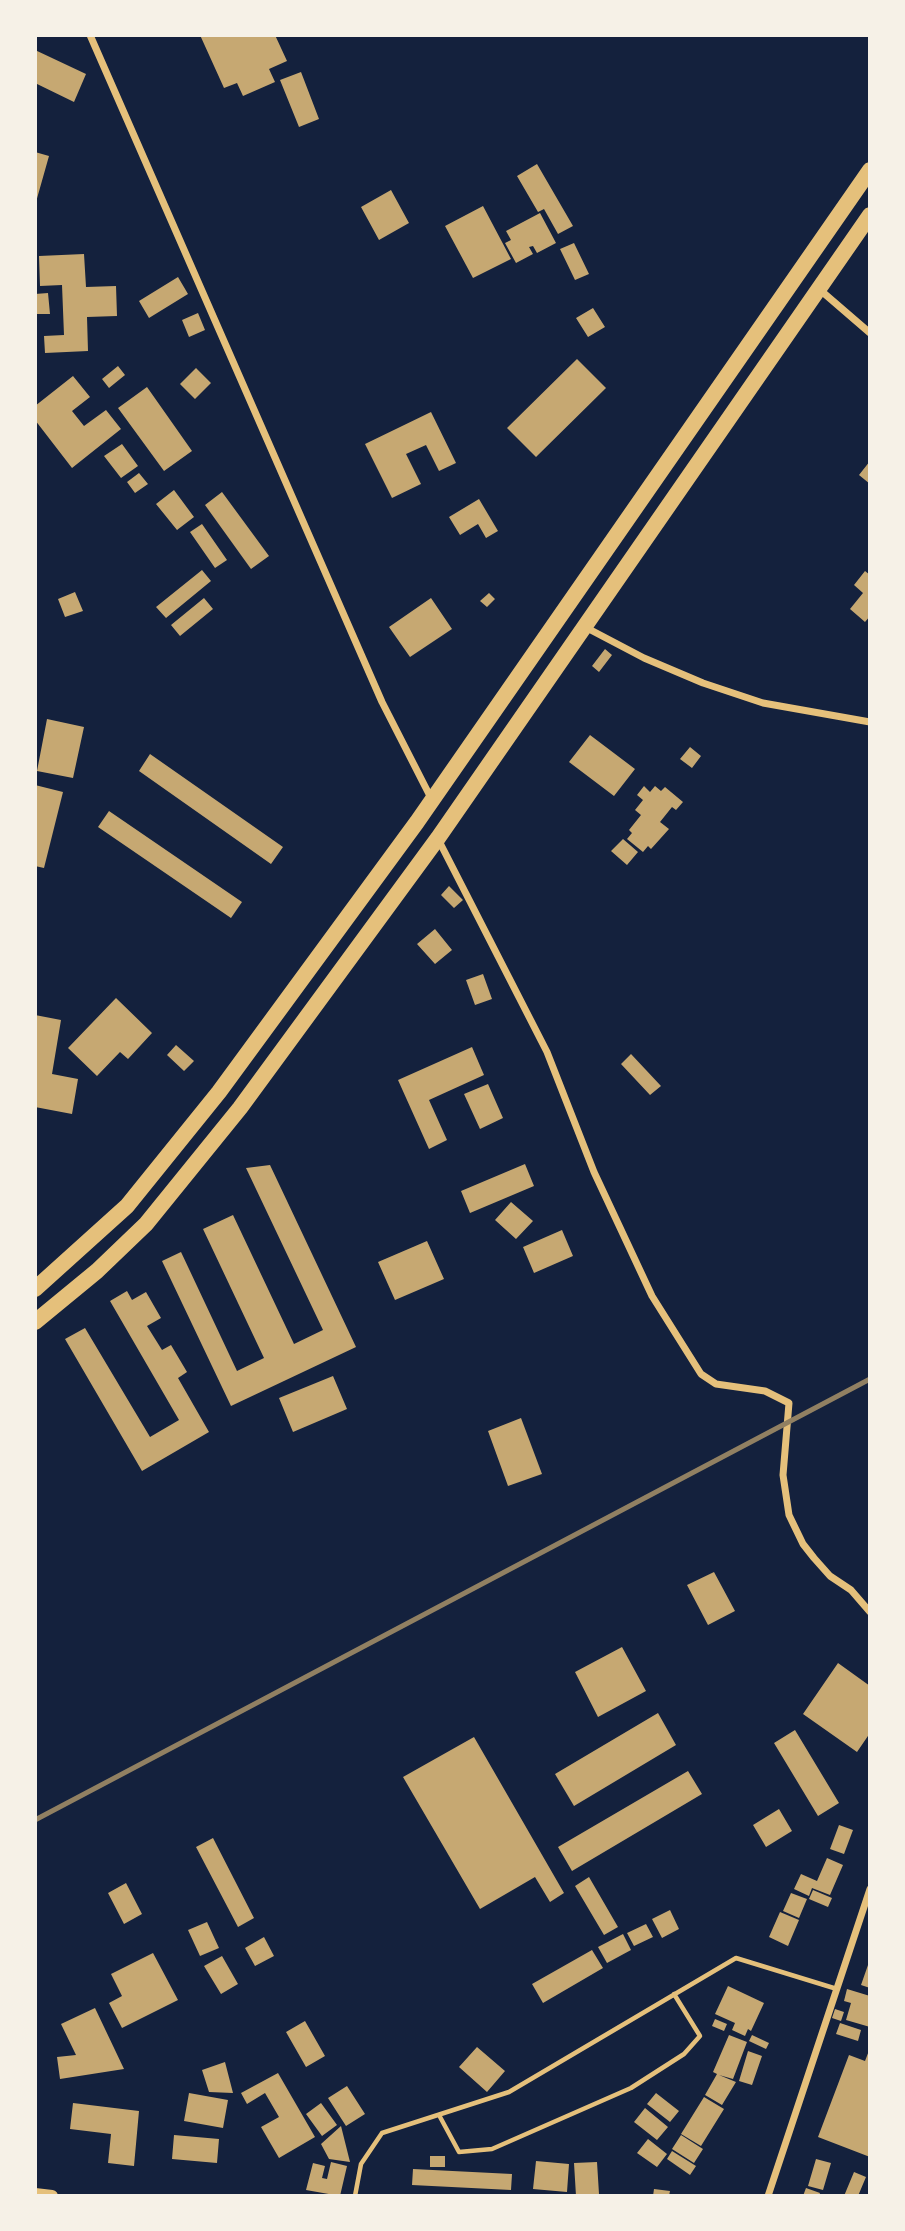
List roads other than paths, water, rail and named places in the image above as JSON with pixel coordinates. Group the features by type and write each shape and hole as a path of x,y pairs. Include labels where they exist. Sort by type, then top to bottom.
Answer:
{"main road":[{"path":"35,1289 79,1253 127,1206 175,1150 432,801 870,170"},
{"path":"35,1322 97,1271 146,1224 195,1166 438,838 870,215"}],"street":[{"path":"90,35 382,702 432,801"},
{"path":"819,289 870,333"},
{"path":"584,626 644,658 703,683 764,703 870,722"},
{"path":"438,838 547,1052 594,1172 652,1296 701,1374 716,1384 765,1391 789,1403 783,1475 789,1515 803,1544 814,1558 830,1576 851,1590 870,1612"},
{"path":"768,2196 870,1889"},
{"path":"35,2194 52,2196"}],"lane":[{"path":"355,2196 361,2164 382,2133 509,2092 736,1958 838,1990"},
{"path":"439,2115 458,2152 492,2149 631,2088 684,2054 700,2036 674,1994"}],"railway":[{"path":"35,1820 870,1379"}]}
